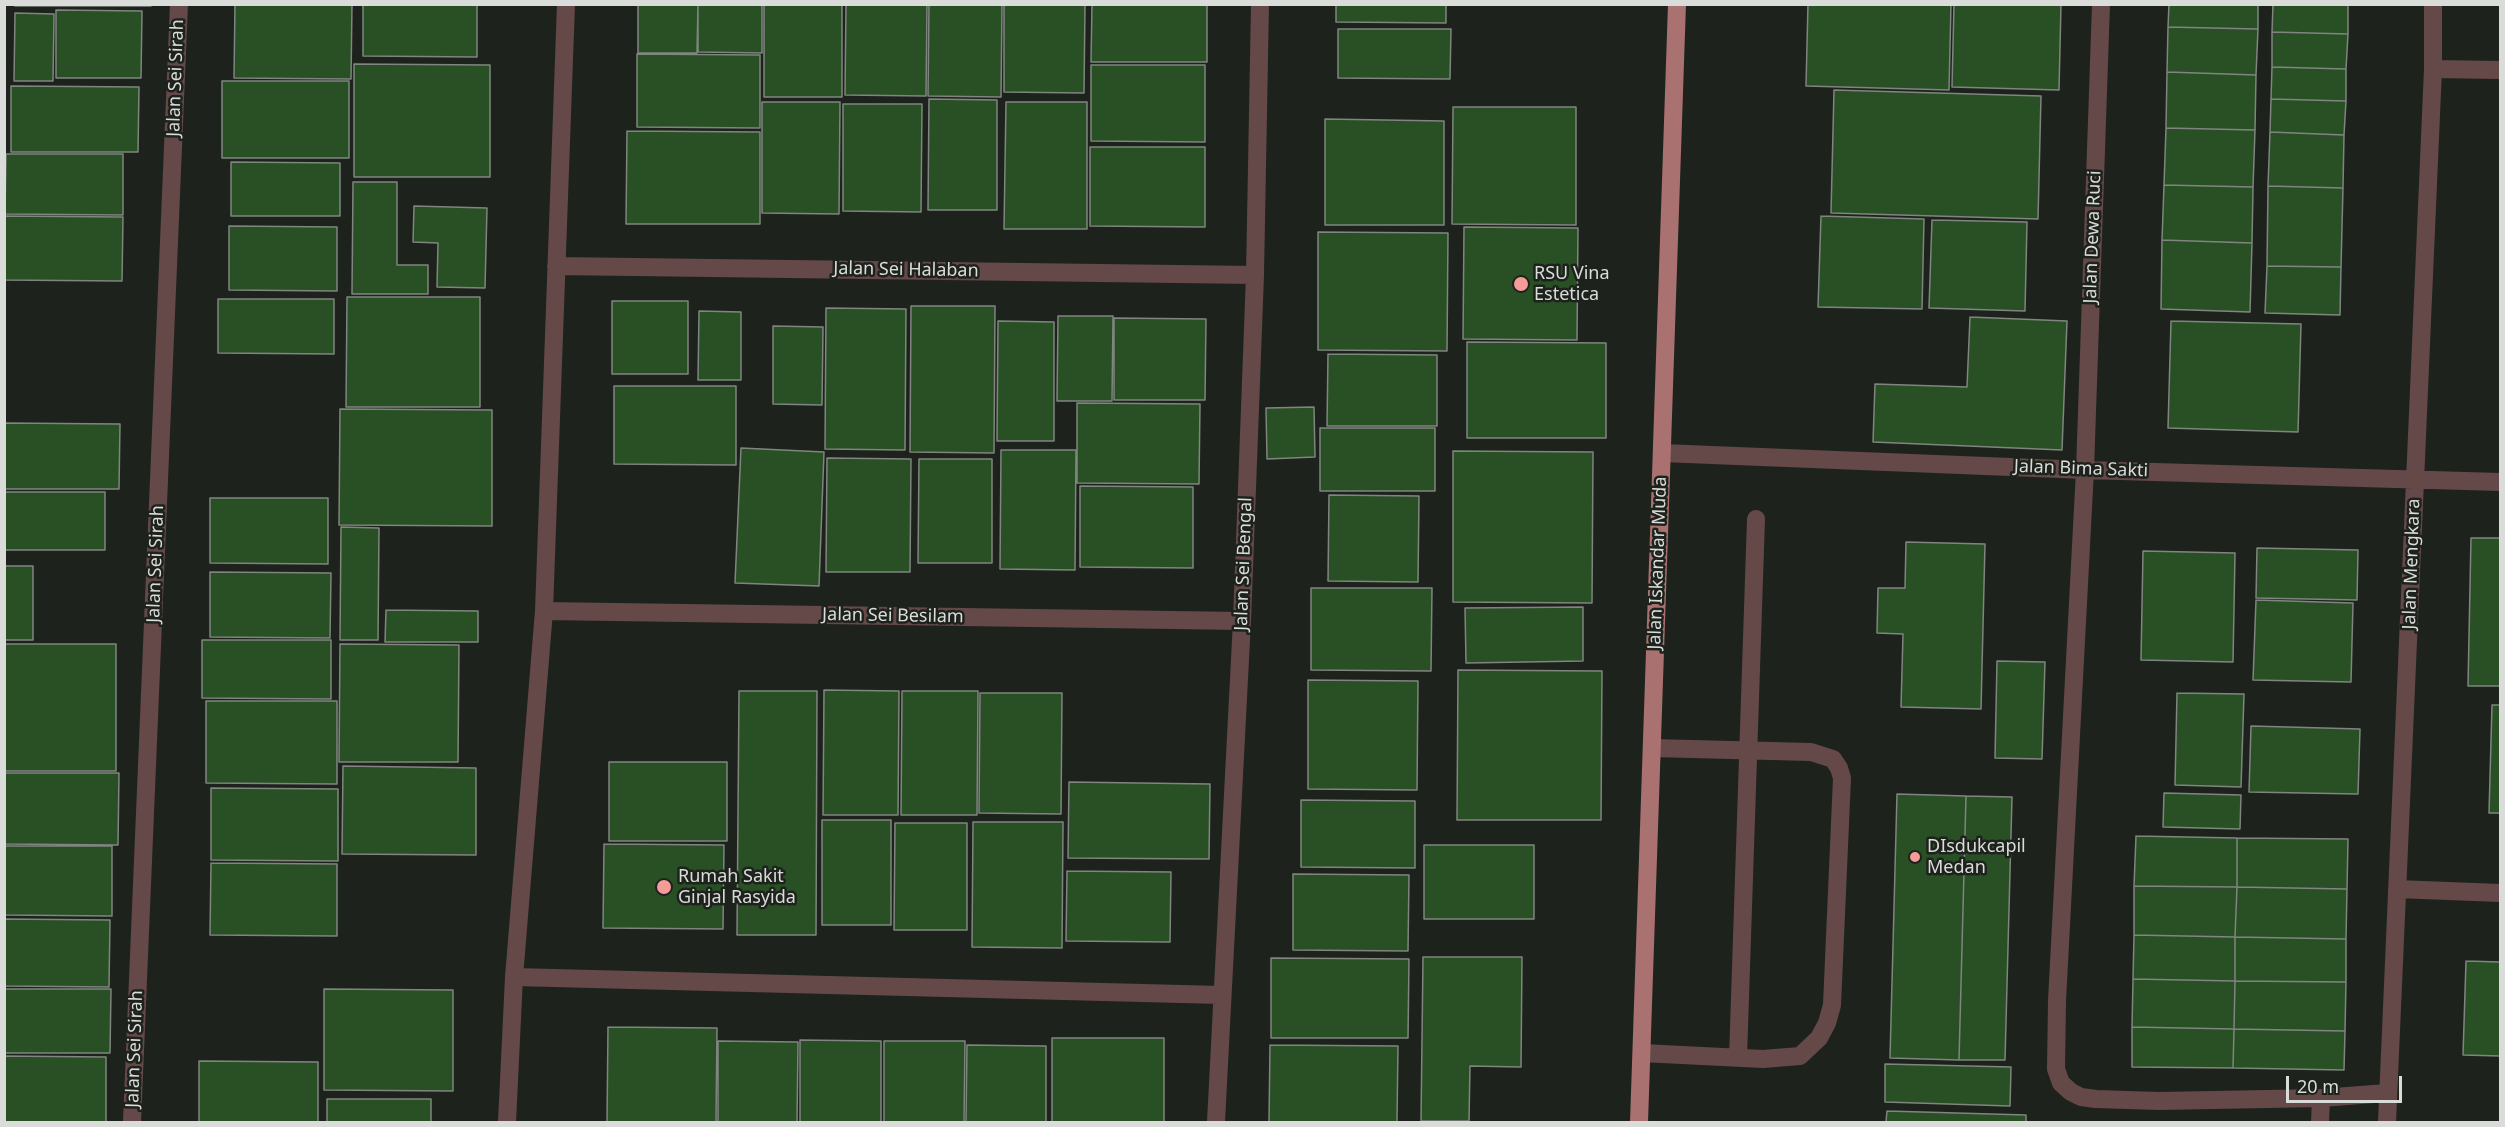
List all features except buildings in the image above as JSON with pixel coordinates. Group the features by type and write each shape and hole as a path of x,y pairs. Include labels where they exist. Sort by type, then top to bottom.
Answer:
{"main road":[{"name":"Jalan Iskandar Muda","path":"1639,1122 1677,4"}],"street":[{"name":"Jalan Sei Sirah","path":"132,1122 179,4"},
{"path":"507,1122 514,977 544,611 566,4"},
{"name":"Jalan Sei Bengal","path":"1216,1122 1242,621 1255,275 1260,4"},
{"name":"Jalan Dewa Ruci","path":"2102,4 2085,470 2057,1001 2056,1069 2061,1083 2071,1092 2081,1097 2096,1099 2159,1101 2321,1098"},
{"name":"Jalan Mengkara","path":"2387,1122 2433,69 2433,4"},
{"path":"2433,69 2500,70"},
{"name":"Jalan Sei Halaban","path":"556,266 1255,275"},
{"name":"Jalan Bima Sakti","path":"1662,453 2085,470 2500,482"},
{"path":"1738,1057 1756,519"},
{"name":"Jalan Sei Besilam","path":"544,611 1242,621"},
{"path":"1641,1053 1738,1057 1800,1056 1819,1038 1827,1023 1832,1005 1842,778 1833,759 1811,752 1652,748"},
{"path":"2397,889 2500,893"},
{"path":"514,977 1221,995"},
{"path":"2320,1122 2321,1098 2387,1093"}],"place":[{"name":"RSU Vina Estetica","path":"1521,284"},
{"name":"DIsdukcapil Medan","path":"1915,857"},
{"name":"Rumah Sakit Ginjal Rasyida","path":"664,887"}]}
